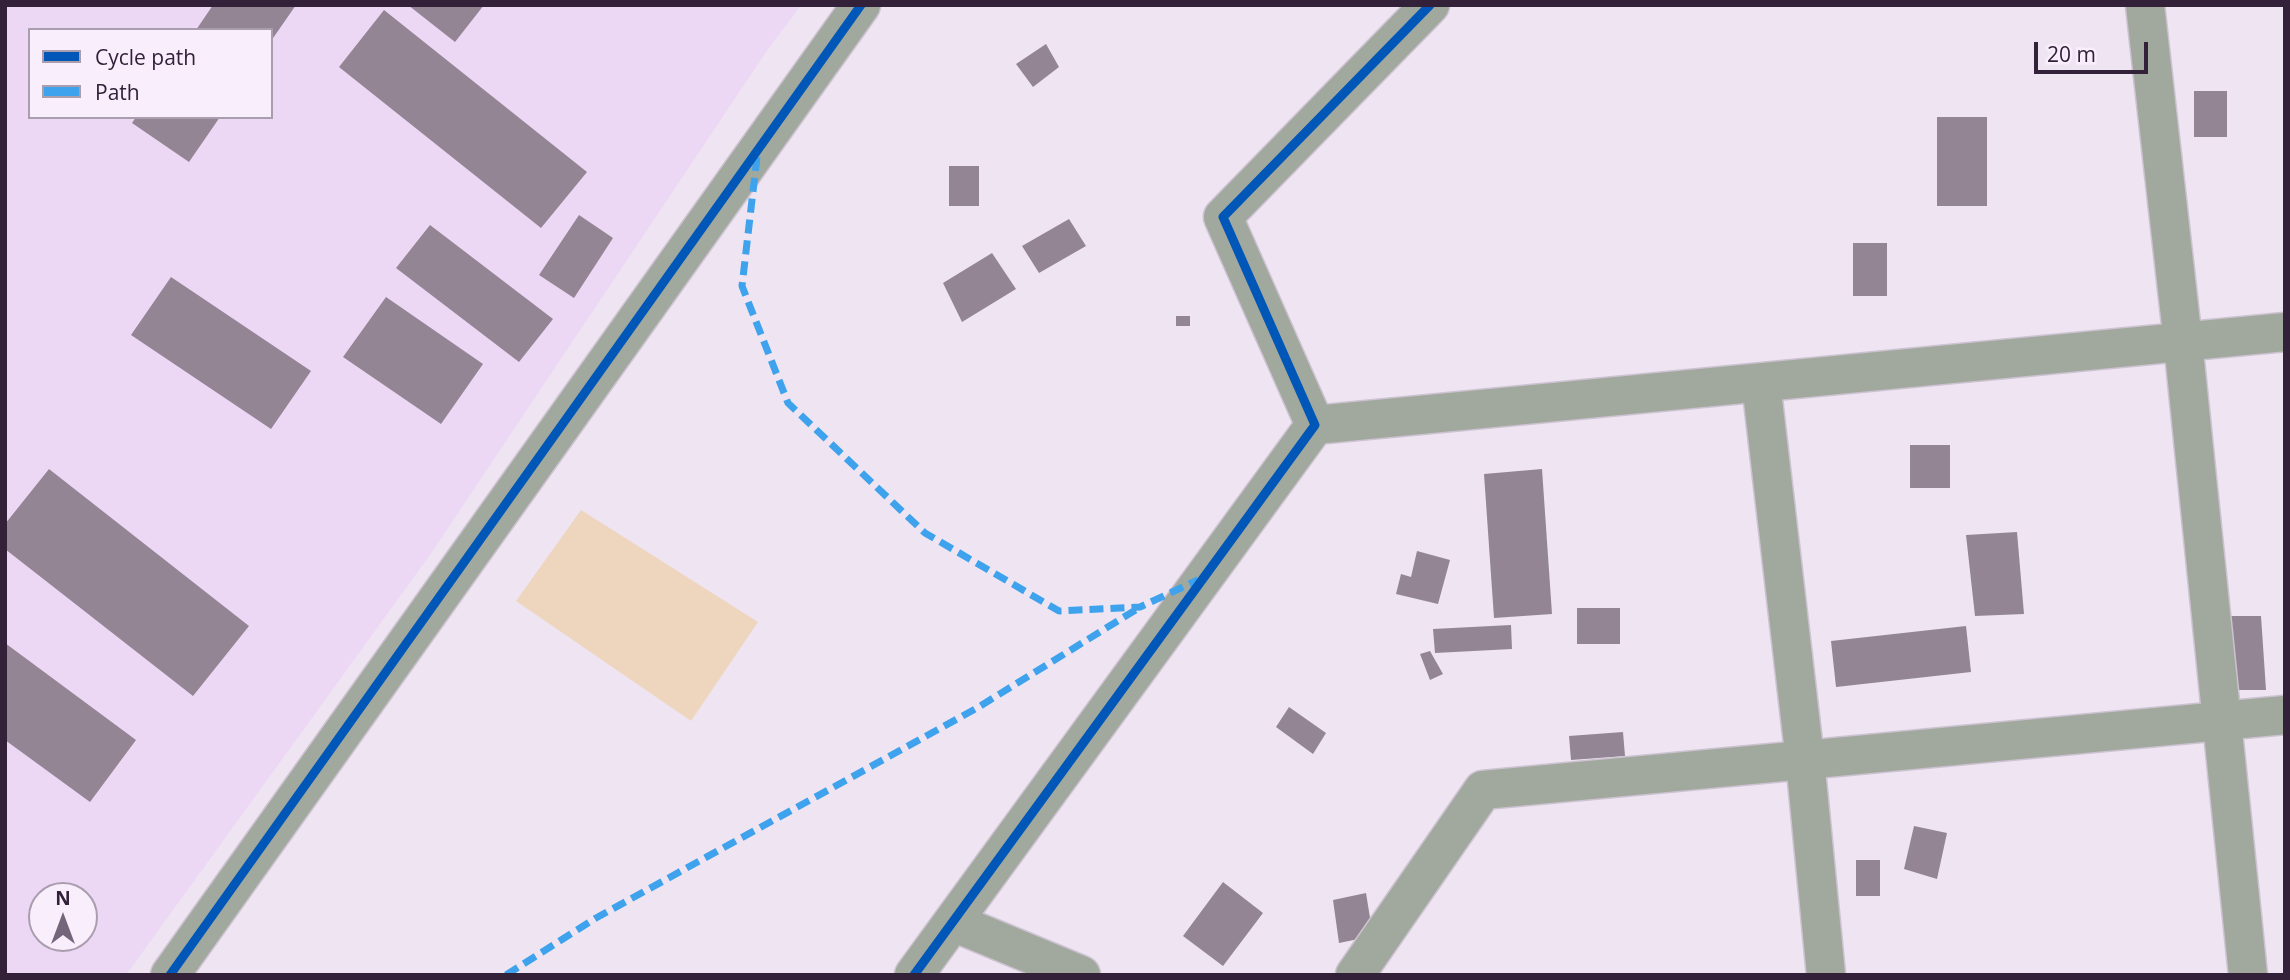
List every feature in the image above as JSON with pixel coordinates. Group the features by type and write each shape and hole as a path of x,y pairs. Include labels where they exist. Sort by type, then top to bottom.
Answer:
{"street":[{"path":"170,975 862,5"},
{"path":"1315,425 1223,217 1430,5"},
{"path":"2145,5 2183,342 2248,975"},
{"path":"914,975 1315,425 2285,332"},
{"path":"1761,383 1805,760 1826,975"},
{"path":"1355,975 1483,790 2285,715"},
{"path":"953,922 1081,975"}],"shaded area":[{"path":"5,5 801,5 768,49 432,552 126,975 5,975"},
{"path":"581,510 758,622 691,721 516,601"}],"building":[{"path":"213,5 296,5 273,38 273,28 197,28"},
{"path":"408,5 484,5 455,42"},
{"path":"384,10 587,172 541,228 339,67"},
{"path":"1046,44 1059,67 1033,87 1016,64"},
{"path":"2194,91 2227,91 2227,137 2194,137"},
{"path":"1937,117 1987,117 1987,206 1937,206"},
{"path":"135,119 219,119 189,162 132,123"},
{"path":"949,166 979,166 979,206 949,206"},
{"path":"579,215 613,238 574,298 539,275"},
{"path":"1069,219 1086,246 1039,273 1022,246"},
{"path":"430,225 553,319 519,362 396,268"},
{"path":"1853,243 1887,243 1887,296 1853,296"},
{"path":"992,253 1016,289 962,322 943,283"},
{"path":"171,277 311,371 271,429 131,335"},
{"path":"386,297 483,364 441,424 343,357"},
{"path":"1176,316 1190,316 1190,326 1176,326"},
{"path":"1910,445 1950,445 1950,488 1910,488"},
{"path":"49,469 249,626 193,696 5,549 5,524"},
{"path":"1542,469 1552,614 1494,618 1484,474"},
{"path":"2017,532 2024,614 1975,616 1966,535"},
{"path":"1417,551 1450,560 1438,604 1396,594 1401,574 1411,577"},
{"path":"1577,608 1620,608 1620,644 1577,644"},
{"path":"2230,616 2261,616 2266,690 2235,690"},
{"path":"1511,625 1512,649 1435,653 1433,629"},
{"path":"1966,626 1971,672 1836,687 1831,641"},
{"path":"5,643 136,740 90,802 5,740"},
{"path":"1430,651 1443,674 1430,680 1420,654"},
{"path":"1289,707 1326,733 1313,754 1276,727"},
{"path":"1623,732 1625,756 1571,760 1569,736"},
{"path":"1914,826 1947,833 1937,879 1904,869"},
{"path":"1856,860 1880,860 1880,896 1856,896"},
{"path":"1223,882 1263,913 1223,966 1183,936"},
{"path":"1366,893 1373,936 1339,943 1333,900"}],"marked path":[{"path":"757,157 742,286 788,403 925,533 1059,611 1140,607 1198,580"},
{"path":"506,975 596,918 977,708 1137,609"}],"cycle path":[{"path":"170,975 861,5"},
{"path":"914,975 1315,425 1223,217 1430,5"}]}
